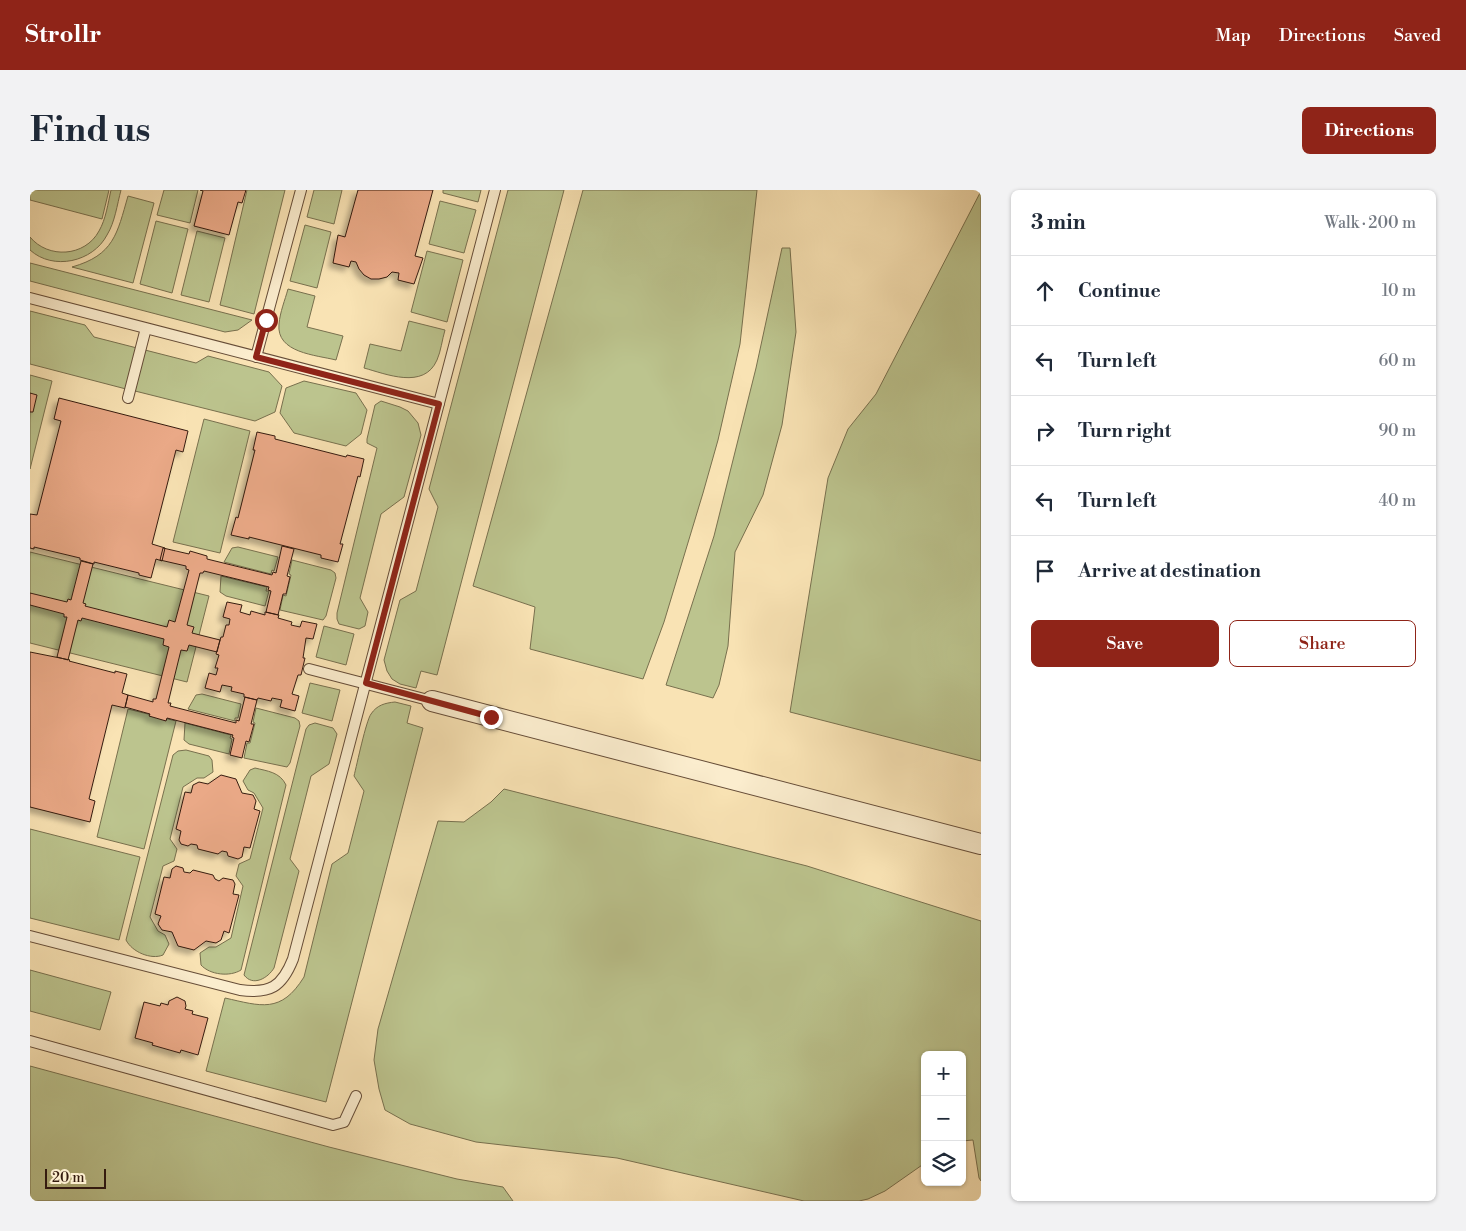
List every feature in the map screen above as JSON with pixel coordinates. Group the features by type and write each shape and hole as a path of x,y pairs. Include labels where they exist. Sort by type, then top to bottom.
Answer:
{"street":[{"path":"432,701 981,844"}],"lane":[{"path":"256,357 301,190"},
{"path":"30,936 240,990 254,992 269,989 279,984 288,973 495,190"},
{"path":"30,298 439,404"},
{"path":"128,398 146,328"},
{"path":"308,669 432,701"},
{"path":"30,1041 333,1125 344,1122 356,1096"}],"green space":[{"path":"30,190 109,190 102,219 30,200"},
{"path":"111,190 121,190 114,219 110,230 101,244 92,252 83,257 61,262 39,256 30,250 30,237 46,249 56,252 76,250 85,246 93,240 99,231"},
{"path":"164,190 198,190 190,223 157,215"},
{"path":"247,190 285,190 254,314 220,305"},
{"path":"314,190 342,190 334,224 307,217"},
{"path":"443,190 481,190 478,202 443,193"},
{"path":"508,190 564,190 437,675 421,671 416,688 400,684 392,679 387,671 384,660 400,600 416,591 438,507 429,489"},
{"path":"583,190 757,190 740,344 718,440 664,622 643,679 530,649 535,607 473,586"},
{"path":"981,191 981,761 790,712 828,478 848,429 876,394"},
{"path":"128,196 154,203 133,283 72,267 97,256 112,241 121,221"},
{"path":"440,201 476,210 464,253 429,244"},
{"path":"156,221 188,229 172,293 140,284"},
{"path":"305,225 331,232 317,288 290,281"},
{"path":"197,231 225,238 209,302 181,295"},
{"path":"782,248 790,248 796,332 782,425 763,495 735,552 728,646 719,685 713,698 666,685 714,536 756,368"},
{"path":"427,251 463,260 447,322 411,312"},
{"path":"30,263 252,320 238,330 225,332 30,281"},
{"path":"288,289 315,296 307,327 343,336 336,360 299,351 290,347 284,341 280,334 279,324"},
{"path":"30,311 85,325 94,337 137,348 126,389 30,364"},
{"path":"409,321 445,330 437,360 431,369 423,375 404,378 364,368 370,344 401,351"},
{"path":"145,350 196,363 208,356 269,372 282,386 275,412 255,421 135,391"},
{"path":"30,375 52,381 30,469"},
{"path":"304,381 356,393 367,410 361,434 346,446 294,433 280,413 286,388"},
{"path":"381,401 408,411 418,423 421,435 404,497 381,514 360,598 368,612 365,626 359,629 339,624 337,613 377,448 367,443 367,439 375,405"},
{"path":"204,419 250,431 220,553 173,542"},
{"path":"238,547 278,557 274,571 272,570 271,574 224,562 232,548"},
{"path":"30,552 209,596 187,682 30,643"},
{"path":"292,560 331,570 335,573 336,578 326,616 323,620 280,610 283,595 286,596"},
{"path":"221,576 267,587 266,591 269,591 265,606 226,596 220,592"},
{"path":"324,626 354,634 346,665 316,657"},
{"path":"310,683 340,690 332,721 302,713"},
{"path":"202,694 241,704 238,718 235,718 235,721 188,709 196,695"},
{"path":"395,702 411,706 407,723 423,728 326,1102 206,1071 225,998 260,1005 278,1002 287,997 304,977 332,864 348,853 364,791 354,776 367,725 371,714 376,708"},
{"path":"256,708 295,718 299,721 300,726 290,763 287,767 244,758 247,743 250,743 255,723 253,722"},
{"path":"128,709 176,721 144,849 97,837"},
{"path":"185,723 231,735 229,754 189,744 184,740"},
{"path":"315,723 333,728 337,734 329,764 311,776 290,859 299,871 274,968 264,978 256,981 248,979 244,975 306,729 309,725"},
{"path":"186,750 209,756 212,760 213,772 204,778 197,778 183,787 170,839 177,849 174,861 163,866 150,917 158,931 165,935 169,944 163,955 148,956 137,951 126,940 173,755 178,751"},
{"path":"255,768 277,775 286,785 241,970 231,974 220,974 210,971 201,965 200,953 209,947 216,947 231,938 243,886 236,876 239,864 250,859 263,808 254,793 248,790 243,781 250,770"},
{"path":"504,789 807,866 981,921 981,1181 973,1140 966,1141 966,1051 921,1051 921,1166 885,1191 859,1201 804,1201 617,1158 476,1142 410,1124 385,1110 374,1060 378,1029 438,821 464,822 491,802"},
{"path":"30,829 140,857 119,940 30,918"},
{"path":"30,970 111,992 100,1030 30,1011"},
{"path":"30,1066 329,1147 457,1179 503,1187 513,1201 30,1201"}],"building":[{"path":"200,190 246,190 242,203 238,202 229,235 194,226 203,191"},
{"path":"358,190 433,190 415,256 423,258 414,284 398,280 399,273 392,272 387,277 371,279 364,275 356,262 351,261 349,267 333,263 338,235 345,237"},
{"path":"30,393 37,395 33,412 30,412"},
{"path":"59,398 188,431 183,452 176,450 152,544 165,548 162,561 156,559 151,578 139,575 139,573 94,562 94,564 80,560 80,558 34,547 34,549 30,548 30,514 37,515 61,421 54,419"},
{"path":"257,432 275,436 275,439 346,457 347,455 364,459 340,544 343,544 338,562 321,558 321,555 249,537 249,539 231,535 236,517 238,518 255,450 253,450"},
{"path":"282,546 294,549 287,576 290,577 286,594 283,594 278,615 266,612 271,591 268,590 269,587 204,571 200,573 187,625 194,627 192,633 220,640 217,652 189,645 187,651 181,650 168,703 171,703 170,706 236,723 236,720 239,721 245,697 257,700 251,724 254,724 249,742 246,741 242,758 230,755 233,735 167,718 166,721 125,707 128,695 153,702 153,699 156,699 169,647 163,645 164,639 82,618 81,621 78,620 68,660 57,657 67,617 64,617 64,614 30,605 30,593 67,602 68,599 71,600 81,561 93,564 83,603 86,604 85,606 167,627 169,620 175,622 189,570 186,569 186,566 160,560 163,548 189,554 190,551 207,556 207,559 272,575 273,572 276,573"},
{"path":"227,602 242,605 240,612 250,615 251,611 265,615 265,612 279,615 278,618 292,622 291,625 300,627 302,621 317,624 313,639 306,638 303,658 305,658 301,675 298,675 292,694 299,696 295,711 280,707 282,700 272,698 271,701 258,698 257,700 244,697 244,694 231,691 232,687 222,685 220,692 205,688 209,673 216,675 218,668 215,668 219,655 216,654 226,625 229,625 230,619 223,617"},
{"path":"30,652 70,660 115,673 115,671 127,674 122,693 128,695 125,708 112,705 89,799 95,801 90,822 30,807"},
{"path":"221,775 236,779 242,793 253,795 256,801 254,809 260,811 250,848 244,847 242,857 238,859 228,856 227,852 222,851 218,854 198,849 197,845 191,844 188,846 181,844 179,840 181,831 176,829 185,792 191,793 193,785 199,782 208,784"},
{"path":"176,866 183,868 184,872 190,873 193,870 213,875 219,881 223,878 233,880 235,884 233,894 239,895 229,933 224,931 221,940 216,943 206,941 194,950 178,946 172,932 162,930 158,924 161,916 155,914 164,877 170,878 172,869"},
{"path":"177,997 185,1001 185,1009 193,1011 192,1014 208,1018 198,1055 181,1050 180,1053 135,1038 144,1002 160,1006 161,1003 168,1005 169,1001"}],"route":[{"path":"266,320 256,357 439,404 366,683 491,717"}]}
